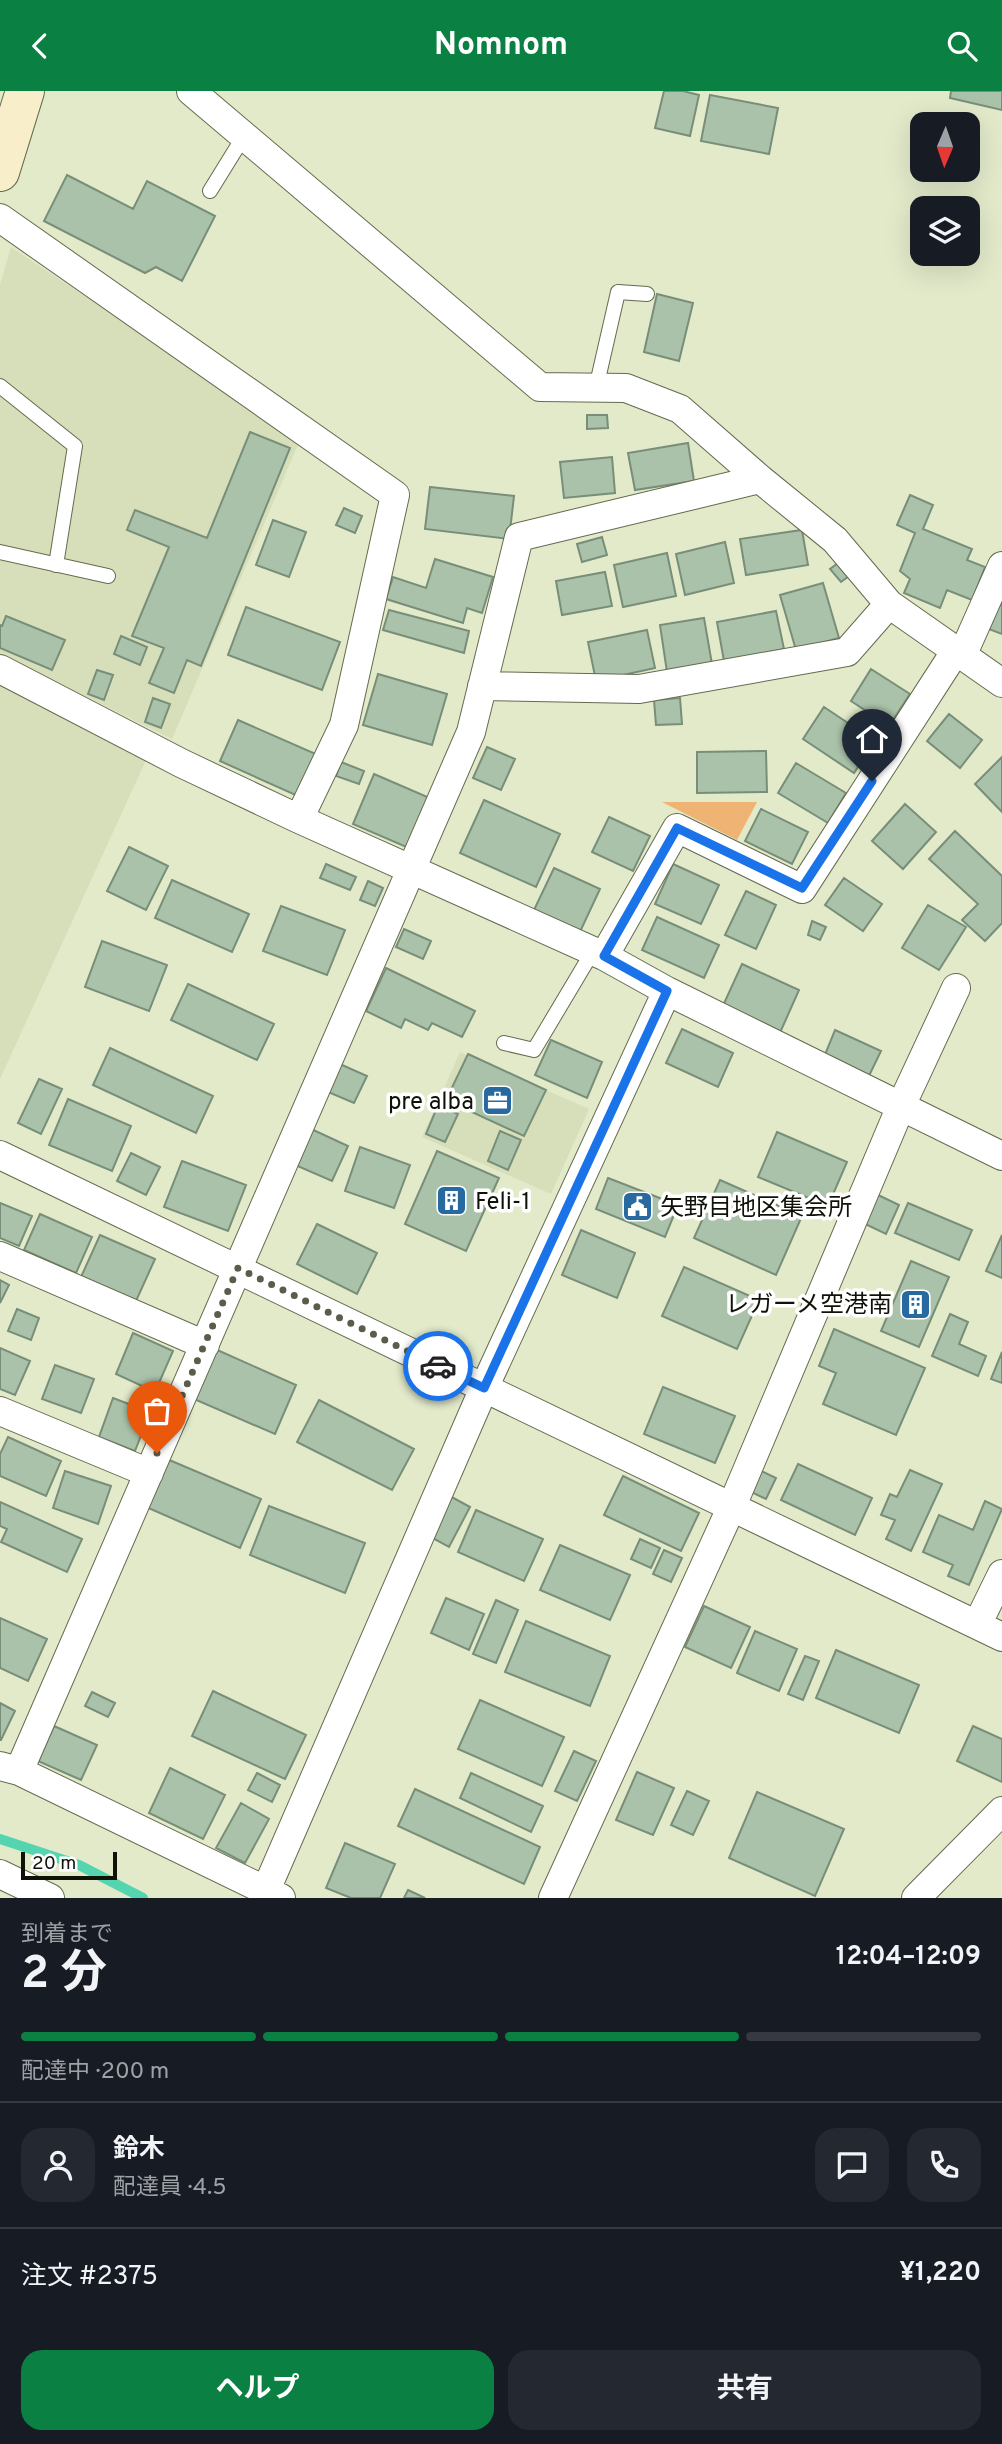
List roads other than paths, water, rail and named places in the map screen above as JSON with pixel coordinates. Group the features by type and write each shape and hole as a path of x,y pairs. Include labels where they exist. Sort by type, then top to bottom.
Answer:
{"street":[{"path":"0,172 25,91"},
{"path":"191,91 540,387 626,388 680,409 835,540 889,604 1002,683"},
{"path":"0,218 395,495 344,725 299,819"},
{"path":"667,991 484,1388 273,1894 10,1768 149,1473 410,867 471,732 519,537 760,479"},
{"path":"599,953 677,828 802,888 958,654 1002,566"},
{"path":"482,686 639,689 846,652 889,604"},
{"path":"0,669 181,763 299,819 599,953 667,991 1002,1156"},
{"path":"553,1898 732,1506 901,1106 956,988"},
{"path":"0,1155 990,1631 1002,1574"},
{"path":"0,1256 205,1345"},
{"path":"0,1411 149,1473"},
{"path":"916,1898 1002,1811"},
{"path":"0,1874 50,1898"}],"lane":[{"path":"210,191 244,136"},
{"path":"596,388 618,292 647,294"},
{"path":"0,386 75,446 56,565"},
{"path":"0,552 108,576"},
{"path":"504,1043 534,1051 599,953"}],"waterway":[{"path":"0,1839 79,1865 143,1898"}],"place":[{"name":"pre alba","path":"497,1101"},
{"name":"Feli-1","path":"452,1201"},
{"name":"矢野目地区集会所","path":"637,1207"},
{"name":"レガーメ空港南","path":"915,1304"}]}
